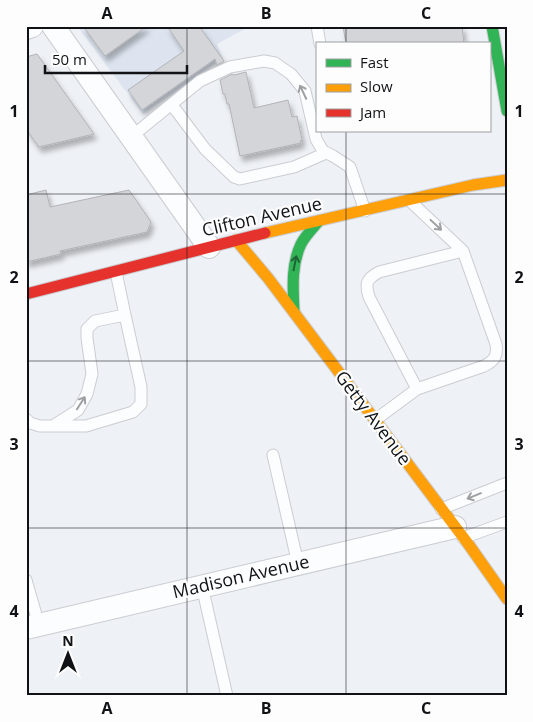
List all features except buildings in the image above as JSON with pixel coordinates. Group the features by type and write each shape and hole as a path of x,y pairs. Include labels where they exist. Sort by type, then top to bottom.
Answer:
{"main road":[{"path":"492,26 507,111"},
{"name":"Clifton Avenue","path":"26,294 236,240 473,185 507,180"},
{"path":"294,311 293,275 296,258 300,244 318,222"},
{"name":"Getty Avenue","path":"236,240 294,311 507,599"}],"street":[{"path":"26,28 32,26"},
{"path":"53,26 209,247"},
{"name":"Madison Avenue","path":"33,626 298,564 459,532"}],"lane":[{"path":"317,26 320,42"},
{"path":"131,137 200,81 230,67 264,61 275,63 291,74 305,91 316,139 323,151 350,168 365,211"},
{"path":"172,105 205,149 234,177 240,179 294,167 326,152"},
{"path":"375,420 417,389 484,366 496,357 497,351 483,305 463,251 409,200"},
{"path":"417,389 369,298 366,290 368,282 371,276 379,272 463,251"},
{"path":"26,419 30,423 40,426 86,426 133,412 141,404 141,387 116,272"},
{"path":"53,426 78,410 87,394 92,374 87,338 88,329 95,321 124,315"},
{"path":"273,455 298,564"},
{"path":"441,509 507,483"},
{"path":"459,532 507,522"},
{"path":"26,580 33,626"},
{"path":"202,586 227,696"}],"shaded area":[{"path":"77,26 250,26 217,44 223,58 143,114"}],"traffic: fast":[{"path":"492,26 507,111"},
{"path":"294,311 293,277 298,252 303,241 318,222"}],"traffic: slow":[{"path":"265,233 473,185 507,180"},
{"path":"236,240 268,278 469,545 507,599"}],"traffic: jam":[{"path":"26,294 265,233"}]}
